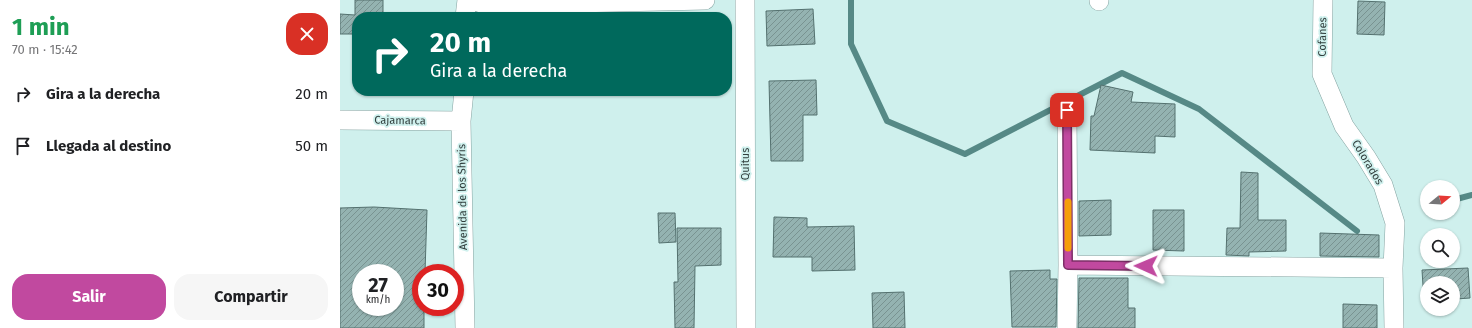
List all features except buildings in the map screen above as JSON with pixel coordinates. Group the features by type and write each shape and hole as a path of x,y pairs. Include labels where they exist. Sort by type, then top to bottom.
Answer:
{"street":[{"path":"466,12 467,0"},
{"path":"473,0 487,5 705,0"},
{"name":"Quitus","path":"745,0 746,328"},
{"name":"Cofanes","path":"1322,74 1323,0"},
{"name":"Colorados","path":"1322,74 1344,126 1366,157 1382,185 1395,223 1393,268 1394,328"},
{"name":"Avenida de los Shyris","path":"464,96 461,121 465,328"},
{"path":"1067,110 1067,328"},
{"name":"Cajamarca","path":"340,120 461,121"},
{"path":"1068,265 1393,268"}],"waterway":[{"path":"851,0 851,44 887,121 965,154 1122,73 1199,109 1357,231"},
{"path":"1460,198 1472,195"}],"slow traffic":[{"path":"1068,202 1068,248"}],"route":[{"path":"1067,110 1068,265 1146,266"}]}
